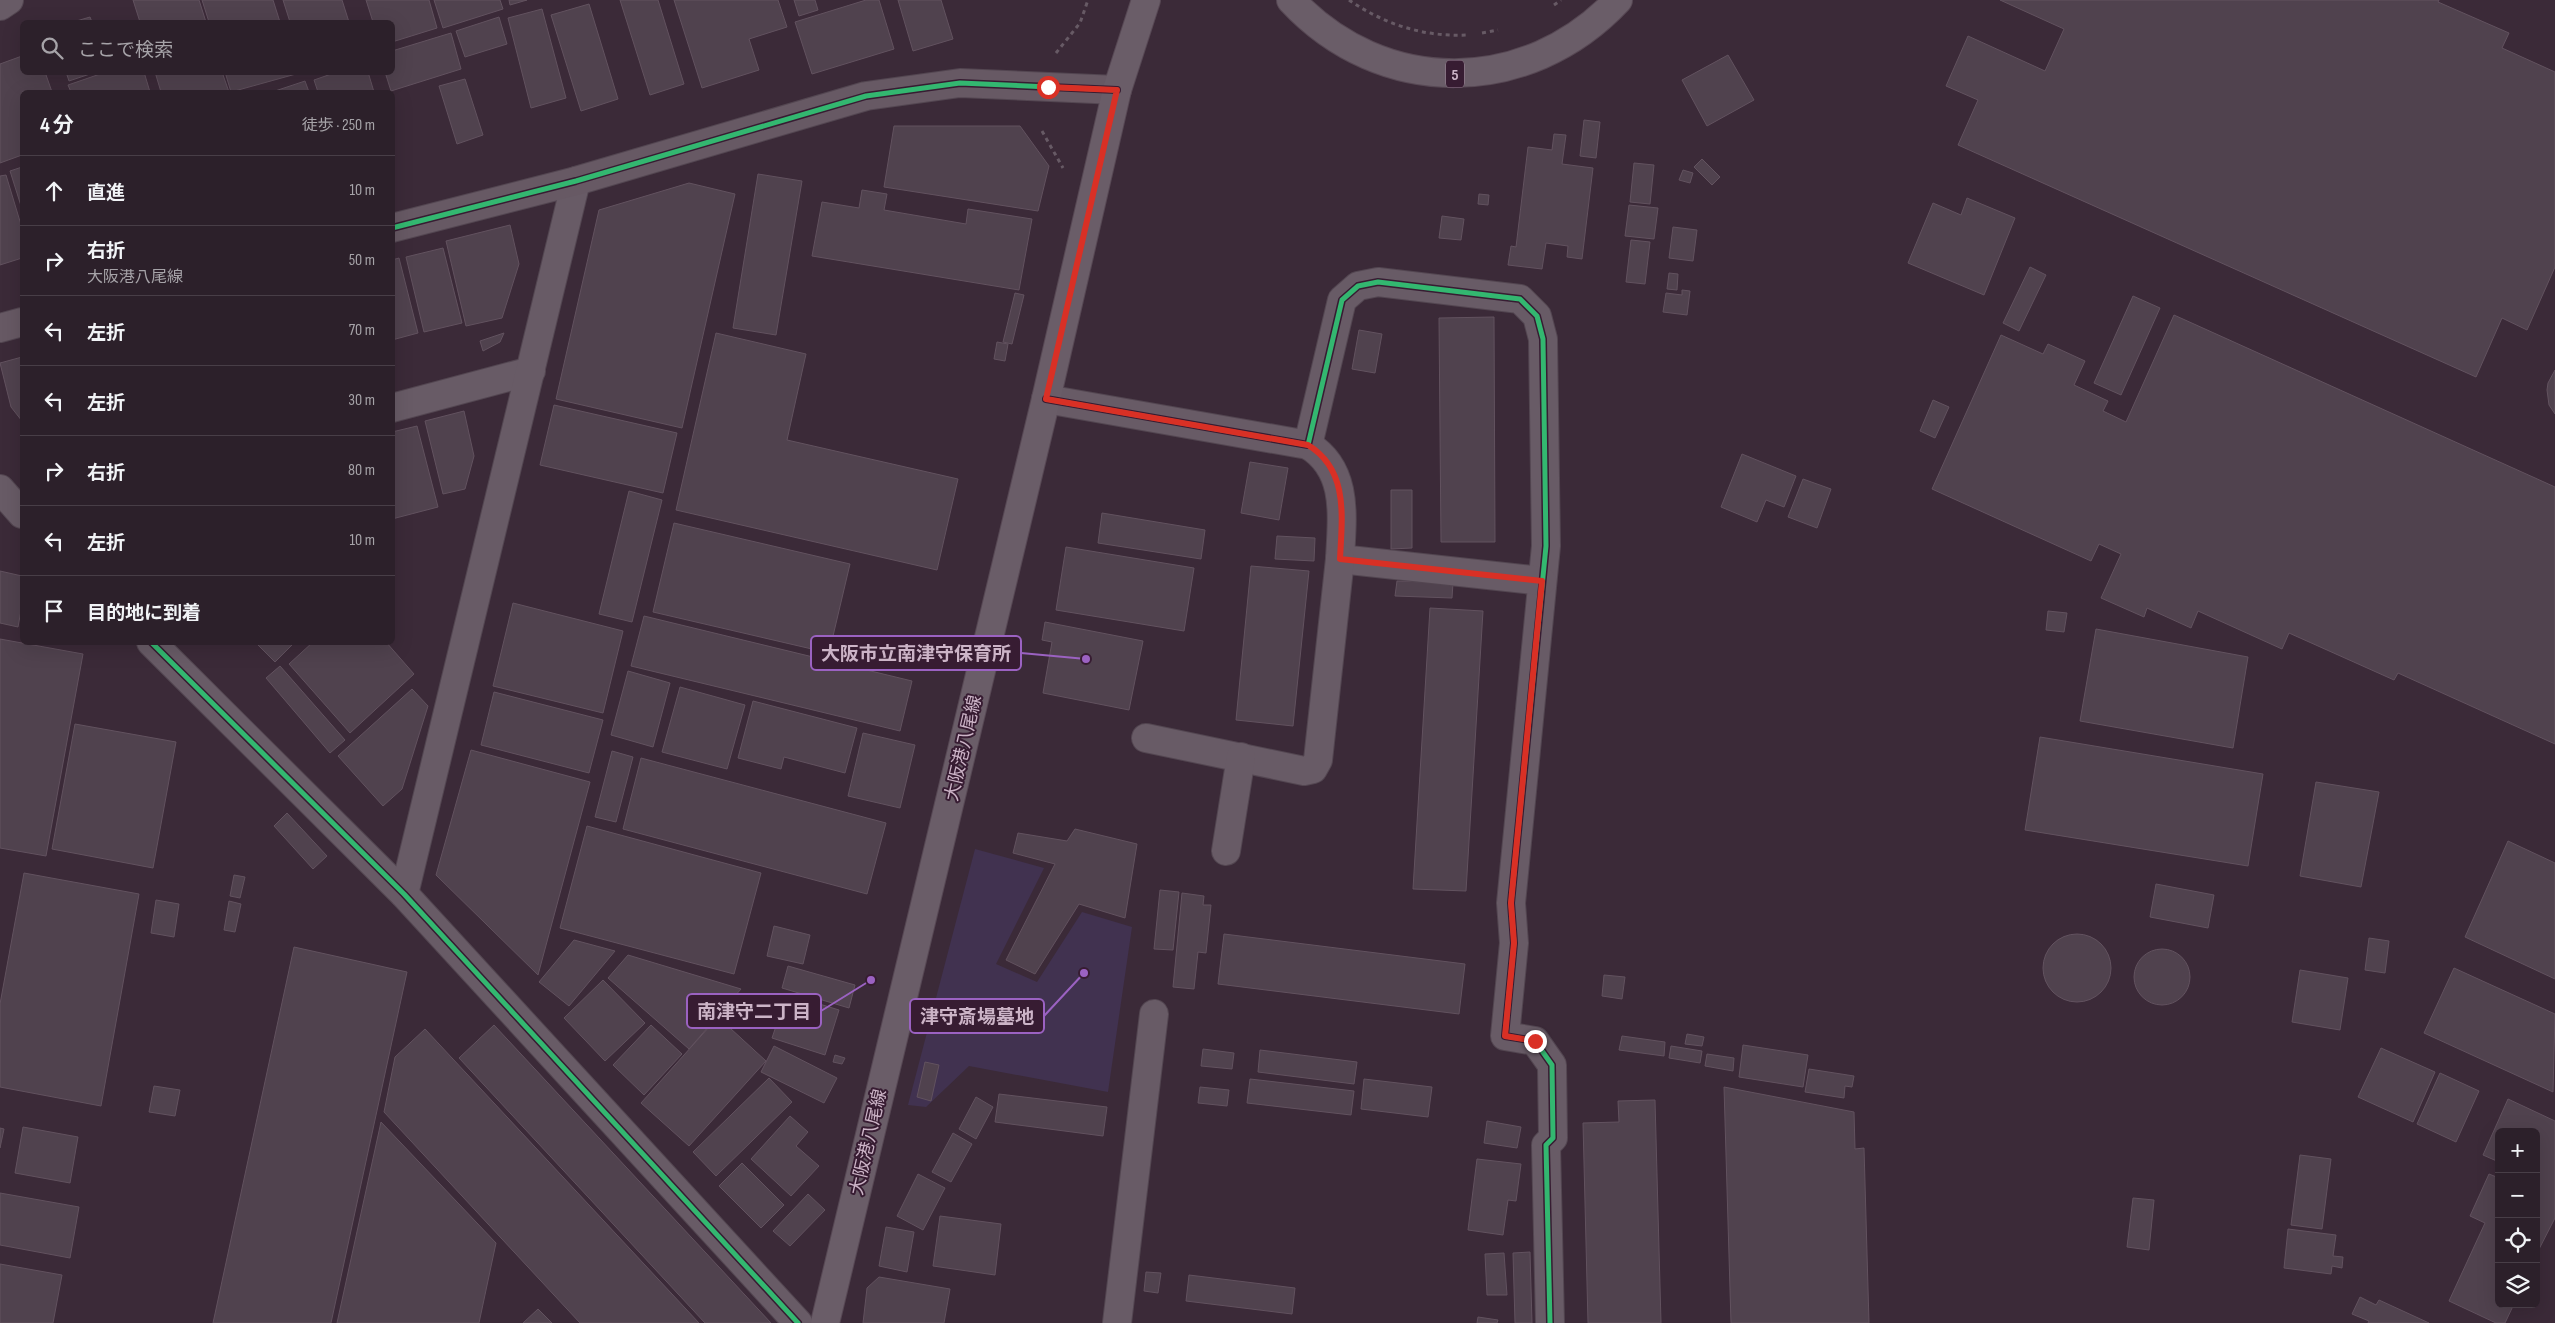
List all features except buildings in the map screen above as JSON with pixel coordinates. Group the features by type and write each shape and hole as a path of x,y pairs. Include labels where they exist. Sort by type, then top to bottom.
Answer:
{"main road":[{"name":"大阪港八尾線","path":"825,1323 1046,399 1117,90 1146,0"},
{"name":"5","path":"1293,0 1334,34 1381,59 1396,64 1434,70 1468,71 1505,65 1542,52 1591,22 1616,0"}],"street":[{"path":"0,6 9,0"},
{"path":"395,227 576,181 866,96 960,84 1117,90"},
{"path":"404,894 576,181"},
{"path":"1308,445 1342,300 1349,292 1368,283 1378,282 1520,299 1537,316 1543,339 1546,546 1511,903 1514,943 1505,1036 1535,1041 1552,1065 1553,1138 1546,1145 1550,1323"},
{"path":"0,328 20,323"},
{"path":"395,407 530,371"},
{"path":"1046,399 1308,445 1323,454 1332,466 1337,481 1342,525 1340,559 1318,760 1313,769 1304,771 1146,738"},
{"path":"1340,559 1542,581"},
{"path":"154,645 404,894 798,1323"},
{"path":"1226,851 1241,758"},
{"path":"1117,1323 1154,1014"}],"path":[{"path":"1052,57 1080,23 1088,0"},
{"path":"1348,0 1378,19 1416,32 1456,36 1504,29"},
{"path":"1549,9 1562,0"}],"shaded area":[{"path":"975,849 1044,868 996,964 1037,982 1082,912 1132,927 1108,1092 969,1066 926,1107 908,1105"}],"cycle path":[{"path":"395,227 576,181 866,96 960,83 1117,90"},
{"path":"1046,399 1308,445 1342,300 1358,286 1378,282 1520,299 1537,316 1543,339 1546,546 1511,903 1514,943 1505,1036 1535,1041 1552,1065 1553,1138 1546,1145 1550,1323"},
{"path":"154,645 404,894 798,1323"}],"place":[{"name":"大阪市立南津守保育所","path":"1086,659"},
{"name":"津守斎場墓地","path":"1084,973"},
{"name":"南津守二丁目","path":"871,980"}],"route":[{"path":"1048,87 1117,90 1046,399 1308,445 1323,454 1332,466 1337,481 1341,501 1342,525 1340,559 1542,581 1511,903 1514,943 1505,1036 1535,1041"}]}
